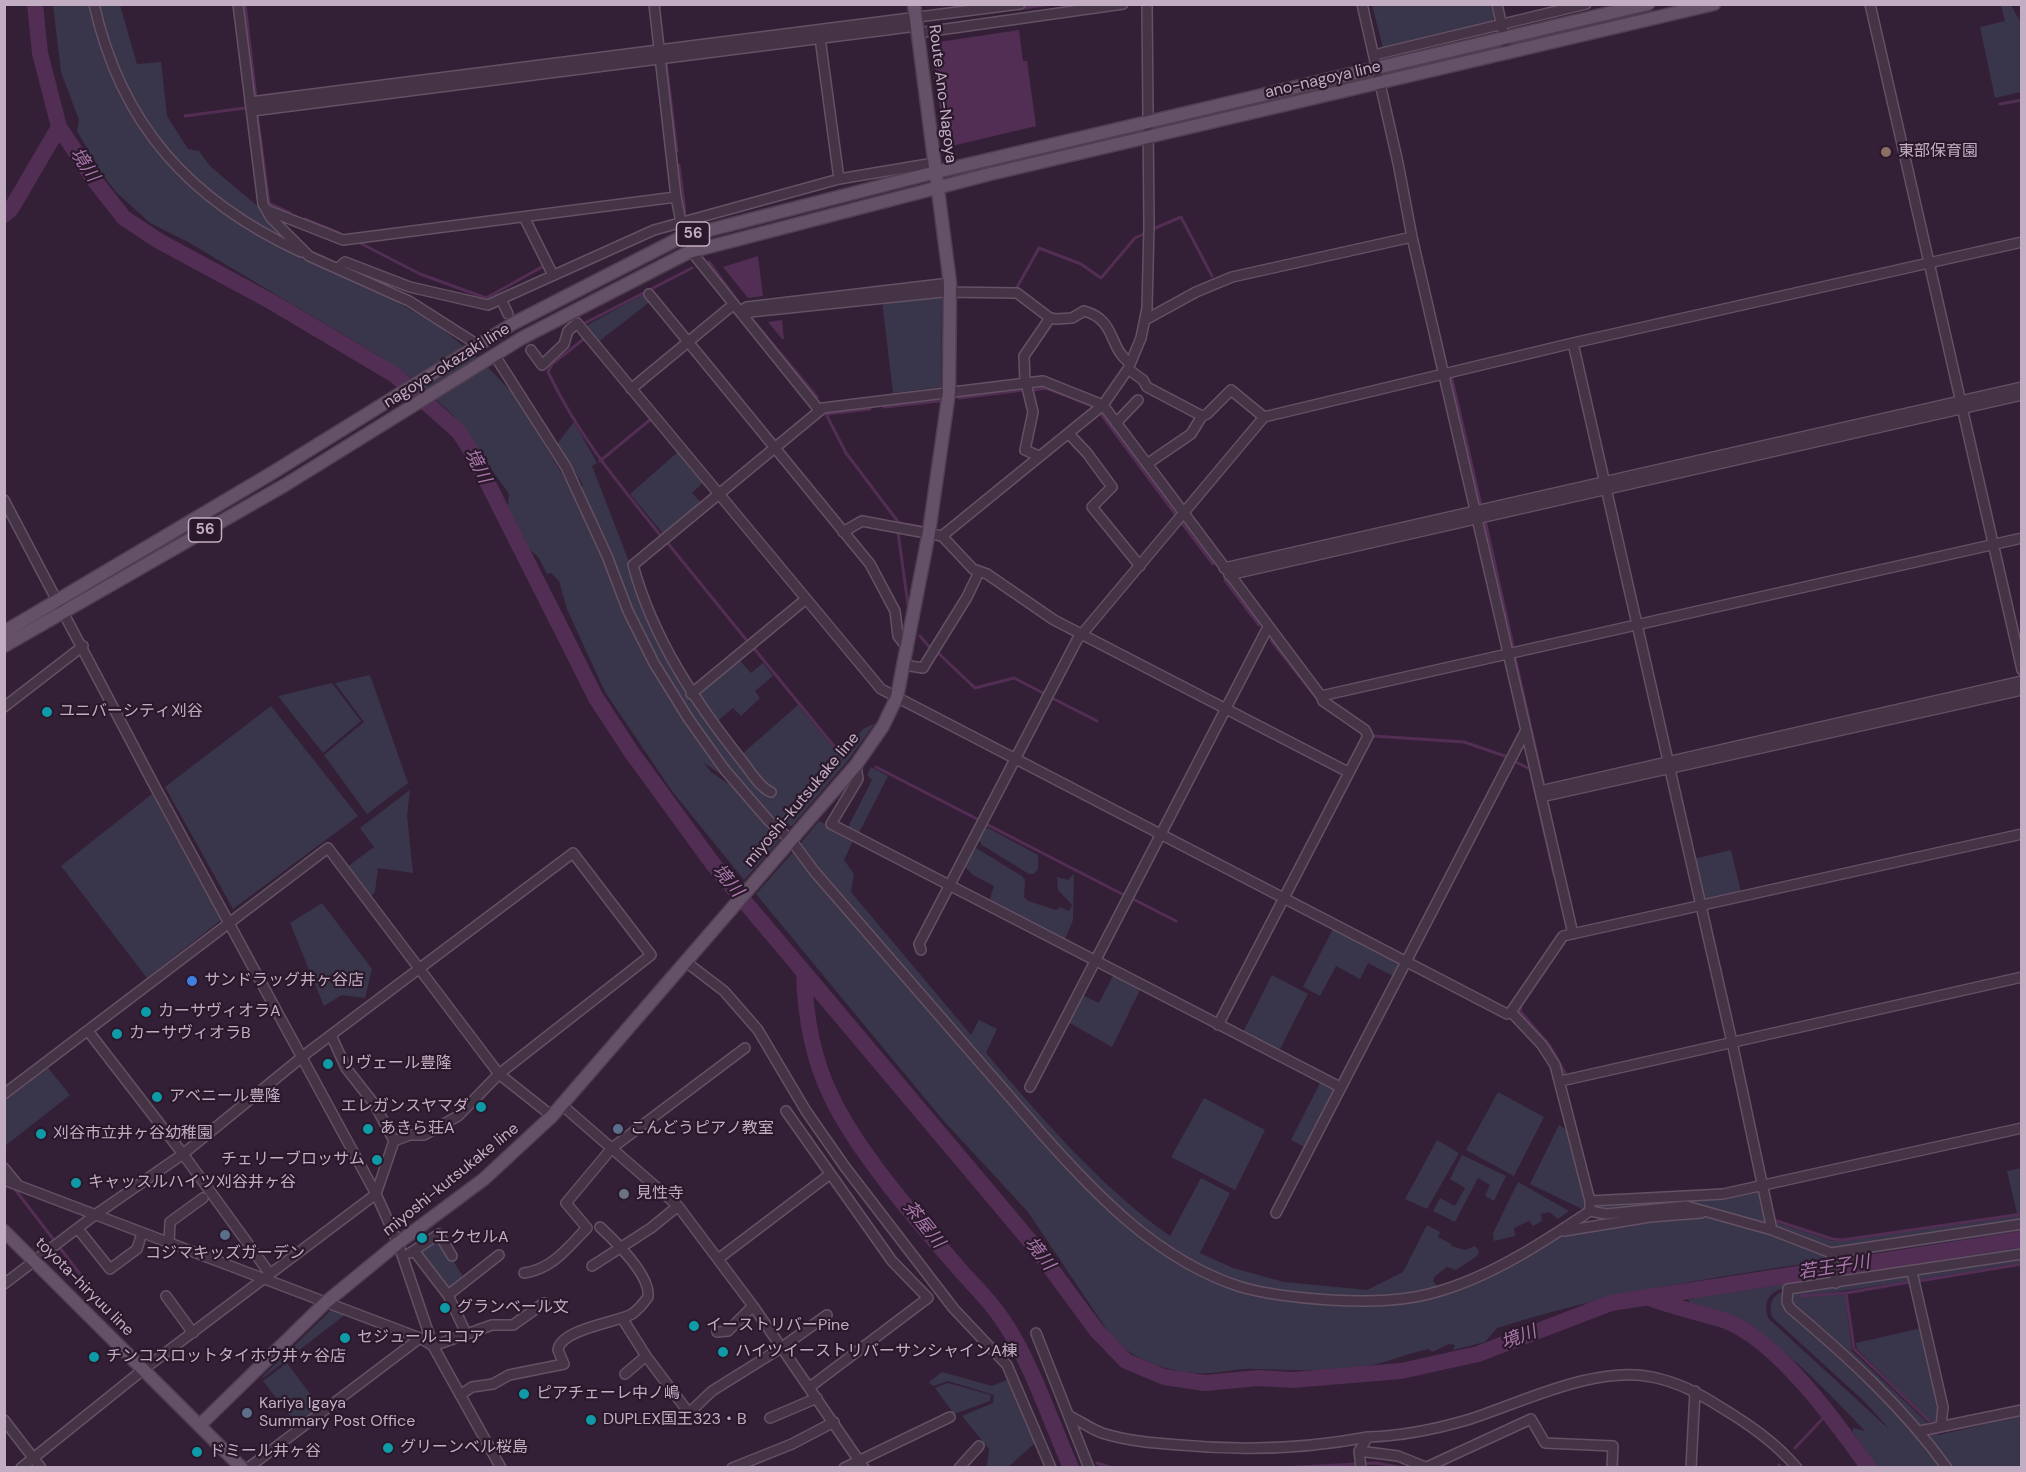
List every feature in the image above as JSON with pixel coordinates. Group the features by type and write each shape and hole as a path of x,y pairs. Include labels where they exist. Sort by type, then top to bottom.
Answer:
{"main road":[{"name":"Route Ano-Nagoya","path":"914,4 938,188"},
{"name":"ano-nagoya line","path":"935,167 1148,121 1648,4"},
{"name":"ano-nagoya line","path":"938,188 1714,4"},
{"name":"nagoya-okazaki line","path":"4,646 61,605 514,323 684,237 935,167"},
{"name":"nagoya-okazaki line","path":"4,632 61,605 285,485 522,338 691,251 938,188"},
{"name":"miyoshi-kutsukake line","path":"200,1425 325,1303 400,1249 484,1179 563,1106 856,765 883,726 897,697 935,534 950,392 950,288 938,188"},
{"name":"toyota-hiryuu line","path":"4,1232 35,1260 242,1467"}],"street":[{"path":"94,4 113,67 123,87 156,142 186,178 232,216 309,256 409,301 474,347"},
{"path":"238,4 263,204 271,218 309,256"},
{"path":"654,4 676,197 684,237 691,251 819,410"},
{"path":"660,55 917,26 1020,4"},
{"path":"251,107 660,55 1123,4"},
{"path":"935,534 1103,405 1129,366 1145,320 1149,238 1147,4"},
{"path":"1362,4 1412,237 1573,934"},
{"path":"1497,4 1508,54"},
{"path":"1374,55 1586,4"},
{"path":"1870,4 2022,670"},
{"path":"820,38 839,179"},
{"path":"338,268 345,262 410,287 488,305 654,230 839,179 935,167"},
{"path":"267,210 343,240 676,197"},
{"path":"524,217 553,275"},
{"path":"1145,320 1196,292 1232,277 1412,237"},
{"path":"921,950 919,944 1082,634 1264,417 1573,343 2022,242"},
{"path":"631,389 687,342 747,307 950,288 1017,293 1050,318 1072,318 1084,311 1093,313 1108,327 1123,359 1147,387 1202,416"},
{"path":"649,294 822,502 870,564 895,611 898,636 908,649"},
{"path":"501,299 508,314"},
{"path":"1039,456 1025,450 1033,411 1026,383 1024,356 1050,318"},
{"path":"531,350 542,365 564,344 568,331 577,323 881,689 1507,1014 1511,1012 1563,936 1700,903 2022,834"},
{"path":"1573,343 1732,1042 1772,1230"},
{"path":"495,356 566,467 607,556 628,611 654,663 688,718 725,770 769,821 790,840 988,1074 1079,1176 1129,1223 1204,1272 1240,1286 1289,1296 1351,1301 1403,1299 1442,1291 1476,1277 1558,1232 1590,1206 1723,1194 2022,1128"},
{"path":"771,792 757,779 691,694 657,630 633,565 819,410 1043,381 1103,405 1322,696 1323,701 1365,730 1368,736 1218,1025"},
{"path":"1226,571 1962,404 2022,387"},
{"path":"1147,464 1191,434 1202,416 1207,414 1231,390 1264,417"},
{"path":"1962,404 2022,395"},
{"path":"1116,423 1138,400"},
{"path":"1068,434 1087,453 1112,487 1092,507 1140,566"},
{"path":"4,500 7,511 61,605 302,1060 376,1194 400,1249 433,1346 497,1466"},
{"path":"843,532 862,521 935,534 979,572 1054,620 1348,772"},
{"path":"1322,696 2022,538"},
{"path":"904,665 923,668 967,597 979,572"},
{"path":"691,694 806,599"},
{"path":"1030,1087 1268,627"},
{"path":"4,706 83,646"},
{"path":"1669,765 2022,681"},
{"path":"1540,794 2022,690"},
{"path":"1276,1214 1526,730"},
{"path":"856,765 858,779 831,824 1340,1087"},
{"path":"4,1094 328,848 499,1074 552,1116"},
{"path":"4,1284 55,1244 183,1154 331,1035 573,853 651,955 499,1074 458,1116 438,1130 424,1135 410,1135 394,1141"},
{"path":"688,959 723,991 758,1030 806,1111 845,1167 954,1309 1007,1365 1051,1467"},
{"path":"1561,1081 2022,977"},
{"path":"1511,1012 1551,1057 1561,1081 1590,1206"},
{"path":"88,1030 183,1154 267,1276"},
{"path":"21,1467 144,1369 376,1194 394,1141 375,1105 346,1068 331,1035"},
{"path":"524,1273 544,1268 587,1228 566,1203 612,1148 745,1048"},
{"path":"563,1106 678,1206 753,1306 861,1463"},
{"path":"786,1111 829,1175 892,1261 928,1298 810,1387"},
{"path":"4,1168 19,1187"},
{"path":"718,1259 829,1175"},
{"path":"4,1180 169,1243 267,1276 325,1303 420,1338 433,1346"},
{"path":"169,1243 170,1222 203,1198"},
{"path":"592,1266 651,1228 678,1206"},
{"path":"1590,1206 1606,1214 1686,1206 1772,1230 1831,1255 2022,1224"},
{"path":"1558,1232 1650,1217 1710,1213"},
{"path":"460,1395 472,1387 493,1384 509,1375 564,1364 558,1350 562,1342 582,1331 622,1318 641,1307 649,1292 621,1246 600,1227"},
{"path":"78,1228 110,1269 137,1249 142,1233"},
{"path":"415,1252 439,1234 452,1256"},
{"path":"400,1249 415,1252 448,1295 466,1333"},
{"path":"1947,1467 1920,1431 1787,1302 1788,1289 2022,1254"},
{"path":"448,1295 499,1255"},
{"path":"1831,1255 1836,1283"},
{"path":"1912,1272 1942,1407 1941,1426"},
{"path":"166,1296 193,1333"},
{"path":"433,1346 492,1325 513,1325 544,1303"},
{"path":"717,1332 728,1331 753,1306"},
{"path":"622,1318 646,1356 689,1413 712,1391 781,1348 827,1315"},
{"path":"1036,1333 1089,1467"},
{"path":"248,1467 420,1338"},
{"path":"625,1374 646,1356"},
{"path":"1070,1416 1102,1433 1144,1442 1206,1448 1264,1450 1334,1444 1368,1437 1420,1431 1466,1420 1552,1389 1612,1376 1651,1376 1695,1391 1748,1423 1783,1452 1797,1467"},
{"path":"1691,1467 1695,1391"},
{"path":"770,1418 817,1398"},
{"path":"1920,1431 2022,1410"},
{"path":"844,1467 861,1463 950,1417"},
{"path":"1359,1451 1398,1456 1428,1467 1531,1419 1545,1443 1613,1446 1612,1467"},
{"path":"4,1420 41,1467"},
{"path":"732,1467 792,1443 834,1422"},
{"path":"1361,1467 1359,1451 1368,1437"},
{"path":"959,1467 980,1446"}],"shaded area":[{"path":"53,5 91,5 109,65 170,164 183,179 235,221 286,249 369,286 440,327 484,363 520,401 535,421 540,438 574,493 626,612 733,783 703,762 711,772 743,794 783,837 744,880 672,791 605,692 567,609 559,581 551,573 547,574 539,558 524,544 508,506 509,494 453,415 414,380 379,356 188,242 150,223 116,192 102,174 77,131 79,120 61,72"},
{"path":"97,5 120,5 137,64 161,62 167,116 188,149 199,151 210,166 261,209 300,250 233,214 165,150 120,75"},
{"path":"1372,5 1491,5 1494,17 1492,22 1383,48"},
{"path":"2001,5 2011,5 2021,23 2021,92 1995,98 1980,27 2005,21"},
{"path":"1019,30 1023,61 1027,61 1036,126 952,146 944,140 932,43"},
{"path":"758,256 763,296 748,298 723,267"},
{"path":"645,293 651,301 598,342 586,326"},
{"path":"942,295 941,387 893,393 882,301"},
{"path":"782,320 784,339 768,322"},
{"path":"574,422 597,463 592,466 655,629 668,656 690,695 766,793 772,790 768,789 741,755 798,705 832,746 844,754 863,729 875,723 850,758 792,826 777,821 736,779 691,717 656,662 580,490 583,485 557,444"},
{"path":"679,451 705,481 692,493 703,505 665,536 630,494"},
{"path":"738,658 751,673 763,663 773,676 755,691 760,698 741,716 733,708 715,723 696,692"},
{"path":"370,675 408,783 367,814 324,755 364,722 335,683"},
{"path":"332,683 361,721 323,753 278,696"},
{"path":"271,706 358,816 233,909 165,787"},
{"path":"871,767 888,776 858,835 847,829 872,780 867,775"},
{"path":"410,790 407,816 413,873 378,868 375,892 370,897 347,867 374,847 360,828"},
{"path":"152,794 221,920 147,978 61,866"},
{"path":"819,821 854,839 844,860 854,874 851,892 971,1035 979,1020 997,1029 986,1053 1095,1173 1170,1236 1201,1178 1230,1193 1200,1253 1233,1268 1284,1282 1367,1290 1403,1272 1427,1225 1440,1232 1438,1237 1451,1246 1465,1250 1475,1246 1479,1252 1477,1256 1456,1270 1447,1267 1435,1276 1433,1281 1439,1288 1394,1297 1364,1298 1264,1290 1220,1276 1180,1256 1142,1230 1075,1167 817,872 800,844"},
{"path":"988,828 1038,855 1038,869 1034,874 1029,874 982,845 979,840"},
{"path":"976,848 1022,876 1025,880 1024,897 1028,901 1056,910 1060,907 1069,911 1072,905 1058,890 1057,877 1068,880 1074,874 1073,920 1065,939 989,902 994,886 973,875 964,866"},
{"path":"1731,850 1741,892 1703,899 1693,859"},
{"path":"794,851 1075,1175 1197,1272 1295,1299 1437,1295 1557,1235 1642,1221 1704,1216 1788,1238 1828,1255 1829,1260 1703,1280 1579,1305 1497,1328 1485,1342 1453,1350 1455,1345 1449,1344 1432,1352 1429,1349 1368,1366 1326,1370 1248,1369 1196,1373 1157,1365 1133,1354 1113,1339 1028,1212 942,1119 756,894"},
{"path":"322,903 372,969 365,998 342,995 324,1006 290,923"},
{"path":"1334,927 1400,962 1401,965 1395,977 1368,963 1360,979 1336,966 1320,996 1303,987"},
{"path":"1114,974 1141,988 1112,1047 1068,1022 1082,995 1099,1003"},
{"path":"1272,975 1308,994 1278,1053 1242,1034"},
{"path":"48,1068 70,1095 5,1146 5,1101"},
{"path":"1321,1081 1336,1090 1306,1148 1291,1140"},
{"path":"1498,1092 1544,1117 1514,1176 1466,1150"},
{"path":"1204,1098 1265,1130 1235,1190 1171,1157"},
{"path":"1559,1125 1567,1130 1587,1204 1584,1210 1530,1184"},
{"path":"1437,1140 1459,1153 1427,1209 1405,1199"},
{"path":"1462,1155 1506,1176 1494,1201 1485,1196 1490,1185 1478,1178 1455,1222 1433,1211 1440,1198 1455,1206 1465,1188 1450,1179"},
{"path":"2021,1168 2021,1213 2017,1213 2007,1171"},
{"path":"1518,1182 1569,1211 1558,1219 1549,1212 1541,1214 1542,1221 1533,1226 1529,1221 1514,1228 1515,1236 1494,1241 1493,1233"},
{"path":"1758,1190 1768,1225 1735,1217 1608,1211 1602,1207 1603,1205"},
{"path":"2022,1215 2021,1222 1836,1249 1776,1227 1772,1221 1832,1241 1842,1241"},
{"path":"2021,1228 2021,1231 1835,1259 1837,1255"},
{"path":"436,1239 440,1240 464,1278 452,1289 447,1287 420,1254 421,1250"},
{"path":"2021,1247 2021,1252 1839,1280 1837,1274"},
{"path":"2021,1256 2021,1263 1916,1280 1916,1274"},
{"path":"1832,1275 1831,1281 1785,1287 1776,1292 1769,1298 1766,1307 1769,1319 1891,1431 1866,1403 1773,1318 1772,1301 1777,1295 1785,1292 1783,1300 1905,1419 1941,1467 1877,1467 1853,1432 1853,1428 1865,1431 1807,1372 1764,1337 1717,1311 1690,1303 1688,1299"},
{"path":"1908,1275 1912,1281 1800,1297 1845,1294 1852,1351 1932,1427 1921,1427 1792,1306 1789,1295 1798,1290"},
{"path":"332,1309 346,1314 262,1377"},
{"path":"1922,1328 1941,1408 1940,1421 1935,1426 1857,1349 1856,1343"},
{"path":"287,1363 322,1410 299,1427 263,1381"},
{"path":"942,1372 992,1386 1007,1380 1035,1443 1008,1467 987,1467 989,1449 962,1416 993,1403 994,1395 948,1381 933,1386 929,1382"},
{"path":"948,1383 991,1395 990,1401 954,1414 935,1388"},
{"path":"2021,1416 2021,1467 1950,1467 1927,1438 1928,1433 1935,1431 1938,1435"}],"waterway":[{"name":"境川","path":"35,4 40,53 59,127 95,181 124,218 159,241 272,302 395,375 459,432 473,454 596,698 632,753 713,864 1035,1247 1097,1331 1126,1361 1164,1377 1205,1383 1259,1378 1292,1380 1401,1371 1478,1354 1611,1303 2022,1239"},
{"path":"245,4 256,98"},
{"path":"1017,9 1051,4"},
{"path":"928,20 951,17"},
{"path":"666,62 677,151"},
{"path":"2000,104 2022,100"},
{"path":"185,116 245,108"},
{"path":"257,113 269,203 290,213"},
{"path":"4,215 11,209 59,127"},
{"path":"679,165 685,212"},
{"path":"1153,229 1181,217 1212,276"},
{"path":"305,219 339,233"},
{"path":"1012,289 1016,289 1039,248 1081,264 1101,278 1135,238 1146,233"},
{"path":"360,243 420,274 486,298 542,267"},
{"path":"709,262 738,302"},
{"path":"585,323 692,268"},
{"path":"751,318 817,397"},
{"path":"585,338 552,364 548,372 585,437 661,536"},
{"path":"1452,379 1481,505"},
{"path":"1033,390 1046,388 1093,406"},
{"path":"959,398 1023,390"},
{"path":"884,407 939,401"},
{"path":"870,409 826,414 846,453 899,523 922,527"},
{"path":"1101,414 1176,515"},
{"path":"600,461 651,419"},
{"path":"1485,520 1513,646"},
{"path":"1182,523 1213,564"},
{"path":"898,532 908,605"},
{"path":"666,541 748,642"},
{"path":"1225,580 1259,625"},
{"path":"920,636 931,649"},
{"path":"1271,640 1322,705"},
{"path":"752,646 833,745 845,752"},
{"path":"936,651 975,688 1014,678 1045,694"},
{"path":"1515,657 1544,786"},
{"path":"1052,698 1097,721"},
{"path":"1373,736 1464,742 1505,756"},
{"path":"1514,761 1530,769 1554,875"},
{"path":"876,767 977,819"},
{"path":"1547,800 1558,851"},
{"path":"986,824 1126,896"},
{"path":"1133,899 1176,921"},
{"name":"茶屋川","path":"804,972 806,1004 814,1051 824,1081 842,1117 887,1183 1002,1319 1031,1371 1071,1468"},
{"path":"1521,1004 1520,1011 1550,1046 1565,1073"},
{"path":"14,1188 106,1308"},
{"path":"1774,1220 1832,1239 1842,1240 2022,1214"},
{"path":"1919,1281 2022,1264"},
{"name":"若王子川","path":"1842,1266 1843,1273"},
{"path":"1801,1296 1846,1293 1910,1282"},
{"path":"1846,1293 1854,1349 1929,1421"},
{"name":"境川","path":"1647,1297 1726,1321 1746,1331 1766,1346 1805,1385 1869,1468"},
{"path":"1795,1448 1827,1414"},
{"path":"1938,1432 2017,1416"},
{"path":"1097,1463 1112,1468"},
{"path":"1281,1468 1376,1463 1403,1468"},
{"path":"1779,1465 1782,1468"}],"place":[{"name":"東部保育園","path":"1886,152"},
{"name":"ユニバーシティ刈谷","path":"47,712"},
{"name":"サンドラッグ井ヶ谷店","path":"192,981"},
{"name":"カーサヴィオラA","path":"146,1012"},
{"name":"カーサヴィオラB","path":"117,1034"},
{"name":"リヴェール豊隆","path":"328,1064"},
{"name":"アベニール豊隆","path":"157,1097"},
{"name":"エレガンスヤマダ","path":"481,1107"},
{"name":"あきら荘A","path":"368,1129"},
{"name":"こんどうピアノ教室","path":"618,1129"},
{"name":"刈谷市立井ヶ谷幼稚園","path":"41,1134"},
{"name":"チェリーブロッサム","path":"377,1160"},
{"name":"キャッスルハイツ刈谷井ヶ谷","path":"76,1183"},
{"name":"見性寺","path":"624,1194"},
{"name":"コジマキッズガーデン","path":"225,1235"},
{"name":"エクセルA","path":"422,1238"},
{"name":"グランベール文","path":"445,1308"},
{"name":"イーストリバーPine","path":"694,1326"},
{"name":"セジュールココア","path":"345,1338"},
{"name":"ハイツイーストリバーサンシャインA棟","path":"723,1352"},
{"name":"チンコスロットタイホウ井ヶ谷店","path":"94,1357"},
{"name":"ピアチェーレ中ノ嶋","path":"524,1394"},
{"name":"Kariya Igaya Summary Post Office","path":"247,1413"},
{"name":"DUPLEX国王323・B","path":"591,1420"},
{"name":"グリーンベル桜島","path":"388,1448"},
{"name":"ドミール井ヶ谷","path":"197,1452"}]}
